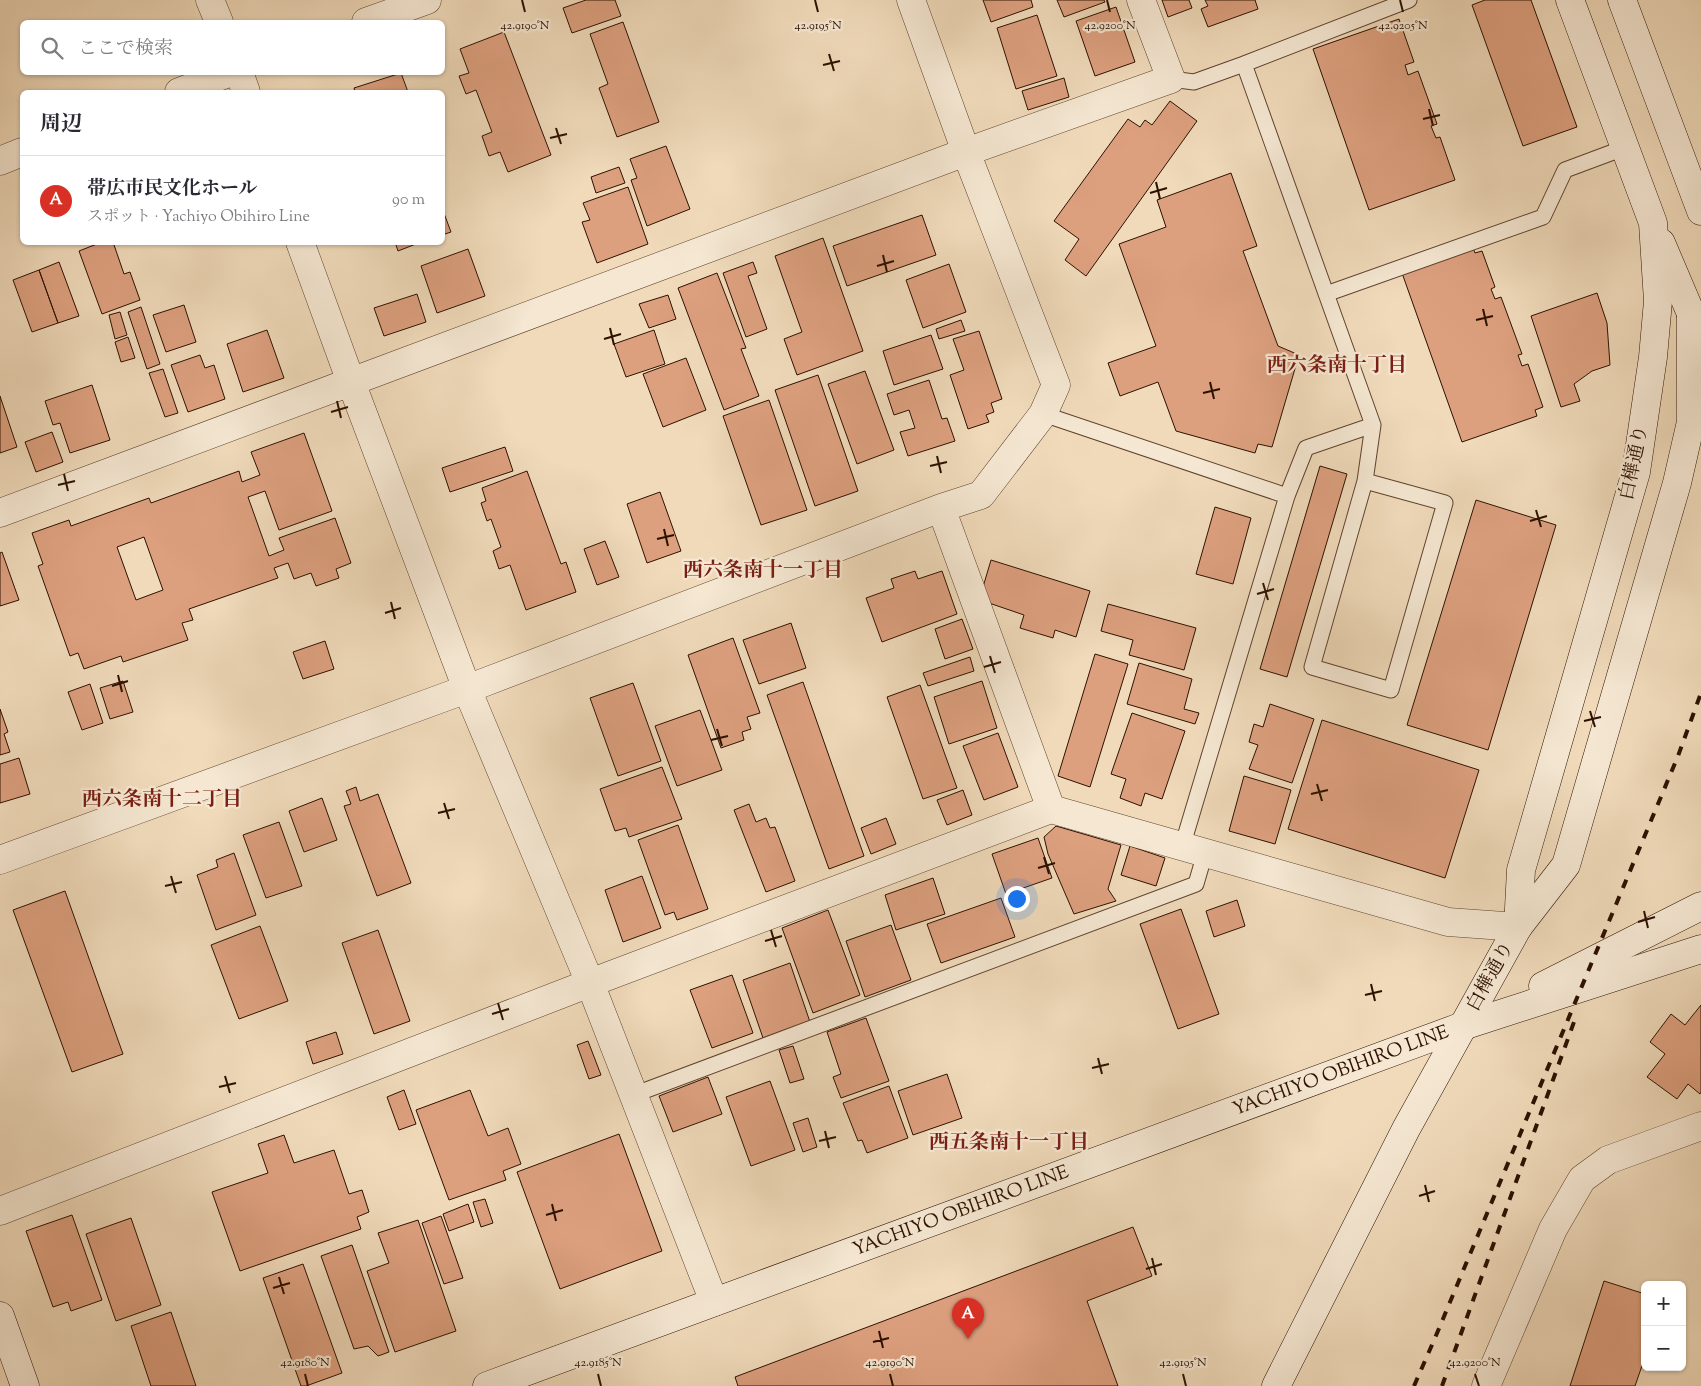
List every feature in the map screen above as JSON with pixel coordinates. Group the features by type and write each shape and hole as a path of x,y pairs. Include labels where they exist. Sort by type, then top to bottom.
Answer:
{"street":[{"path":"210,0 218,20"},
{"path":"372,20 427,0"},
{"path":"0,860 467,688 981,494 1043,414 1056,385 966,152 911,0"},
{"path":"0,514 966,152 1171,79 1141,0"},
{"name":"白樺通り","path":"1518,927 1521,870 1636,472 1653,357 1658,301 1653,223 1570,0"},
{"path":"1622,0 1701,212"},
{"path":"184,90 223,75"},
{"path":"239,75 245,90"},
{"path":"0,161 20,153"},
{"path":"1653,223 1698,317"},
{"path":"301,245 467,688 590,983 714,1302"},
{"name":"白樺通り","path":"1276,1386 1406,1129 1518,927 1566,866 1696,419 1698,317"},
{"path":"941,508 1051,809"},
{"path":"0,1211 590,983 1051,809 1448,922 1518,927"},
{"name":"YACHIYO OBIHIRO LINE","path":"1463,1026 1701,906"},
{"name":"YACHIYO OBIHIRO LINE","path":"487,1386 1463,1026 1701,949"},
{"path":"1486,1386 1553,1229 1582,1178 1608,1160 1701,1126"},
{"path":"0,1316 26,1386"}],"lane":[{"path":"1171,79 1194,82 1409,0"},
{"path":"1244,64 1373,425 1365,481 1312,667 1392,690 1445,504 1365,481"},
{"path":"1326,294 1543,217 1565,170 1624,148"},
{"path":"1043,414 1287,496"},
{"path":"634,1095 1196,884 1194,850 1287,496 1306,448 1373,425"}],"building":[{"path":"586,0 615,0 621,16 572,33 563,8"},
{"path":"983,0 1031,0 1033,7 991,22"},
{"path":"1057,0 1104,0 1105,2 1064,17"},
{"path":"1162,0 1189,0 1192,8 1168,17"},
{"path":"1205,0 1255,0 1258,9 1208,27 1201,9 1208,6"},
{"path":"1485,0 1531,0 1577,127 1523,146 1472,5"},
{"path":"1116,7 1135,62 1095,76 1076,21"},
{"path":"1037,15 1057,76 1016,89 997,28"},
{"path":"1399,19 1414,62 1405,65 1408,75 1418,71 1437,124 1431,126 1436,138 1440,137 1455,180 1369,210 1313,49"},
{"path":"623,22 659,122 617,137 599,88 608,84 590,34"},
{"path":"504,32 551,155 508,172 500,152 489,156 482,136 492,132 476,90 466,94 459,76 469,73 460,49"},
{"path":"395,75 402,75 407,90 354,90 354,88"},
{"path":"1064,78 1069,97 1028,110 1022,91"},
{"path":"1170,101 1197,121 1086,276 1065,260 1079,239 1054,221 1128,119 1140,127 1145,120 1152,125"},
{"path":"666,146 690,209 647,226 631,180 637,178 630,159"},
{"path":"619,167 625,183 596,193 591,177"},
{"path":"1231,173 1257,246 1243,251 1278,346 1299,355 1272,447 1258,444 1255,453 1176,431 1158,382 1120,396 1108,363 1156,346 1119,244 1166,227 1157,200"},
{"path":"628,187 648,244 597,263 582,222 590,220 583,203"},
{"path":"922,215 936,255 847,286 833,246"},
{"path":"445,216 451,232 445,234"},
{"path":"823,238 863,351 797,375 784,339 802,332 775,256"},
{"path":"94,245 114,245 124,274 130,272 140,300 102,314 79,251"},
{"path":"396,245 413,245 398,251"},
{"path":"1473,248 1475,253 1482,251 1495,287 1491,289 1495,299 1501,297 1522,354 1518,355 1522,366 1528,364 1543,407 1535,410 1537,416 1462,442 1402,273"},
{"path":"468,249 485,296 437,313 421,266"},
{"path":"59,262 79,316 58,323 39,270"},
{"path":"753,262 757,273 748,276 767,329 746,337 723,273"},
{"path":"949,264 966,312 923,328 906,280"},
{"path":"39,270 58,323 32,332 13,280"},
{"path":"717,273 746,348 741,349 759,396 724,410 678,288"},
{"path":"1597,293 1607,323 1610,365 1592,371 1574,384 1580,401 1561,407 1531,316"},
{"path":"417,294 426,322 384,336 374,308"},
{"path":"668,295 676,319 649,328 639,304"},
{"path":"184,305 196,342 166,352 153,315"},
{"path":"141,307 160,364 147,369 128,312"},
{"path":"120,312 127,335 115,339 109,315"},
{"path":"961,320 965,331 939,339 936,329"},
{"path":"267,330 284,378 243,392 227,344"},
{"path":"654,330 665,364 626,377 614,344"},
{"path":"979,331 1002,399 991,403 994,412 986,415 989,422 968,429 950,375 964,370 953,339"},
{"path":"931,335 943,369 894,385 883,351"},
{"path":"128,337 135,358 121,362 115,342"},
{"path":"200,355 205,368 214,365 225,399 188,412 171,365"},
{"path":"686,358 706,410 663,427 643,374"},
{"path":"163,369 178,413 165,417 149,373"},
{"path":"865,371 894,450 857,464 828,384"},
{"path":"818,375 858,491 815,506 775,390"},
{"path":"929,380 942,419 947,418 955,441 908,456 900,432 915,428 909,410 894,415 887,394"},
{"path":"92,385 110,440 70,453 60,423 53,425 45,401"},
{"path":"0,396 17,447 0,453"},
{"path":"769,400 807,510 761,525 723,416"},
{"path":"52,432 63,462 36,472 25,442"},
{"path":"304,433 332,511 279,530 265,491 248,497 269,556 284,550 279,538 335,518 351,563 336,569 339,578 316,586 311,573 294,579 288,563 274,568 278,578 189,609 193,620 182,623 188,640 123,662 121,656 84,669 78,653 70,656 38,566 43,564 32,533 69,520 71,526 149,498 151,503 239,471 242,482 260,475 251,452","holes":["144,537 163,590 136,600 117,547"]},
{"path":"505,447 513,471 450,492 442,468"},
{"path":"1320,466 1347,474 1287,677 1260,669"},
{"path":"527,471 561,564 566,562 576,592 526,610 510,565 499,569 493,551 501,547 491,519 487,521 481,503 486,501 482,488"},
{"path":"660,492 681,551 647,563 627,504"},
{"path":"1476,500 1556,525 1488,750 1407,725"},
{"path":"1215,507 1251,518 1233,584 1196,574"},
{"path":"605,541 619,577 597,585 584,549"},
{"path":"2,552 19,600 0,606 0,553"},
{"path":"991,560 1090,591 1076,637 1055,630 1053,638 1020,628 1024,615 989,603 983,587"},
{"path":"915,571 918,579 942,571 957,614 882,642 866,598 894,588 891,579"},
{"path":"1108,604 1196,628 1184,670 1129,655 1133,640 1101,631"},
{"path":"962,619 973,649 945,659 935,629"},
{"path":"791,623 806,668 759,684 743,640"},
{"path":"733,638 760,713 747,717 751,729 742,732 744,740 721,748 688,655"},
{"path":"325,641 334,669 303,679 293,652"},
{"path":"1095,654 1128,664 1090,787 1058,776"},
{"path":"970,657 974,671 928,686 923,673"},
{"path":"1139,663 1192,679 1184,709 1199,713 1195,724 1127,704"},
{"path":"123,681 133,712 110,719 100,688"},
{"path":"982,681 997,728 949,744 934,697"},
{"path":"803,682 864,856 829,869 767,695"},
{"path":"633,683 661,761 618,776 590,698"},
{"path":"90,684 103,723 82,730 68,692"},
{"path":"920,685 957,788 923,799 887,697"},
{"path":"1270,704 1314,719 1292,783 1249,769 1258,745 1249,742 1254,724 1263,727"},
{"path":"0,709 8,732 4,734 10,752 0,755"},
{"path":"700,710 722,770 677,786 655,726"},
{"path":"1132,713 1185,731 1162,799 1145,793 1141,806 1120,798 1126,779 1111,774"},
{"path":"1322,720 1479,770 1445,878 1288,829"},
{"path":"998,733 1018,787 984,800 963,746"},
{"path":"19,758 30,794 0,803 0,764"},
{"path":"662,767 682,819 629,837 626,828 615,831 600,789"},
{"path":"1244,776 1291,790 1275,844 1229,831"},
{"path":"356,787 360,801 378,794 411,883 377,896 344,806 351,804 346,791"},
{"path":"963,790 972,815 947,825 937,800"},
{"path":"322,798 337,840 304,852 289,811"},
{"path":"749,804 756,822 766,818 770,828 775,827 795,881 766,892 734,810"},
{"path":"886,818 896,844 871,854 861,828"},
{"path":"279,822 302,886 266,898 243,835"},
{"path":"678,825 708,909 677,920 674,912 665,915 638,840"},
{"path":"1056,826 1121,845 1108,889 1116,901 1074,914 1048,854 1044,837"},
{"path":"1038,838 1052,878 1006,894 992,854"},
{"path":"1130,846 1165,858 1156,886 1121,875"},
{"path":"234,853 256,915 216,930 197,875 218,867 216,860"},
{"path":"642,876 661,928 623,942 605,890"},
{"path":"933,878 945,914 896,930 885,895"},
{"path":"65,891 123,1054 72,1072 13,910"},
{"path":"1001,898 1015,937 941,963 927,924"},
{"path":"1237,900 1245,926 1214,937 1206,911"},
{"path":"1181,909 1219,1014 1178,1029 1140,924"},
{"path":"828,910 860,995 813,1013 782,928"},
{"path":"891,925 911,980 865,997 846,941"},
{"path":"260,926 288,1001 239,1019 211,945"},
{"path":"378,930 410,1021 374,1034 342,943"},
{"path":"790,963 810,1022 763,1038 743,980"},
{"path":"732,975 753,1033 712,1048 690,990"},
{"path":"1701,1005 1701,1092 1700,1094 1688,1084 1677,1099 1647,1077 1665,1054 1650,1042 1671,1014 1685,1025"},
{"path":"866,1018 889,1081 841,1098 833,1077 841,1074 827,1032"},
{"path":"336,1032 343,1054 313,1064 306,1042"},
{"path":"588,1041 601,1075 589,1079 577,1045"},
{"path":"793,1046 804,1079 790,1083 779,1050"},
{"path":"947,1074 962,1118 913,1135 898,1091"},
{"path":"708,1077 722,1114 673,1132 659,1096"},
{"path":"770,1081 795,1150 751,1166 726,1097"},
{"path":"889,1086 908,1138 867,1153 862,1140 858,1141 843,1103"},
{"path":"404,1090 416,1124 399,1130 387,1097"},
{"path":"470,1090 488,1136 508,1128 521,1164 503,1171 506,1180 449,1200 416,1110"},
{"path":"808,1118 817,1147 803,1152 793,1123"},
{"path":"619,1134 662,1251 560,1289 517,1172"},
{"path":"284,1135 294,1163 334,1150 349,1194 362,1190 369,1212 357,1217 361,1229 240,1271 212,1192 268,1173 258,1144"},
{"path":"485,1199 493,1223 481,1227 473,1202"},
{"path":"468,1204 474,1222 449,1231 443,1214"},
{"path":"72,1215 102,1300 71,1311 68,1302 53,1307 26,1231"},
{"path":"441,1216 463,1278 444,1284 422,1223"},
{"path":"131,1218 161,1305 116,1321 86,1234"},
{"path":"418,1220 456,1331 395,1352 367,1271 389,1263 378,1233"},
{"path":"1133,1227 1152,1276 1087,1301 1118,1386 738,1386 735,1377"},
{"path":"352,1245 389,1352 378,1356 368,1346 354,1349 321,1256"},
{"path":"303,1264 342,1373 306,1386 301,1386 263,1278"},
{"path":"1604,1281 1641,1293 1641,1369 1635,1386 1570,1386"},
{"path":"171,1312 196,1386 151,1386 131,1326"}],"railway":[{"path":"1414,1386 1678,756 1701,693"},
{"path":"1442,1386 1574,1022"}],"place":[{"name":"帯広市民文化ホール","path":"968,1339"}],"district":[{"name":"西六条南十丁目","path":"1337,366"},
{"name":"西六条南十一丁目","path":"763,571"},
{"name":"西六条南十二丁目","path":"162,800"},
{"name":"西五条南十一丁目","path":"1009,1143"}]}
